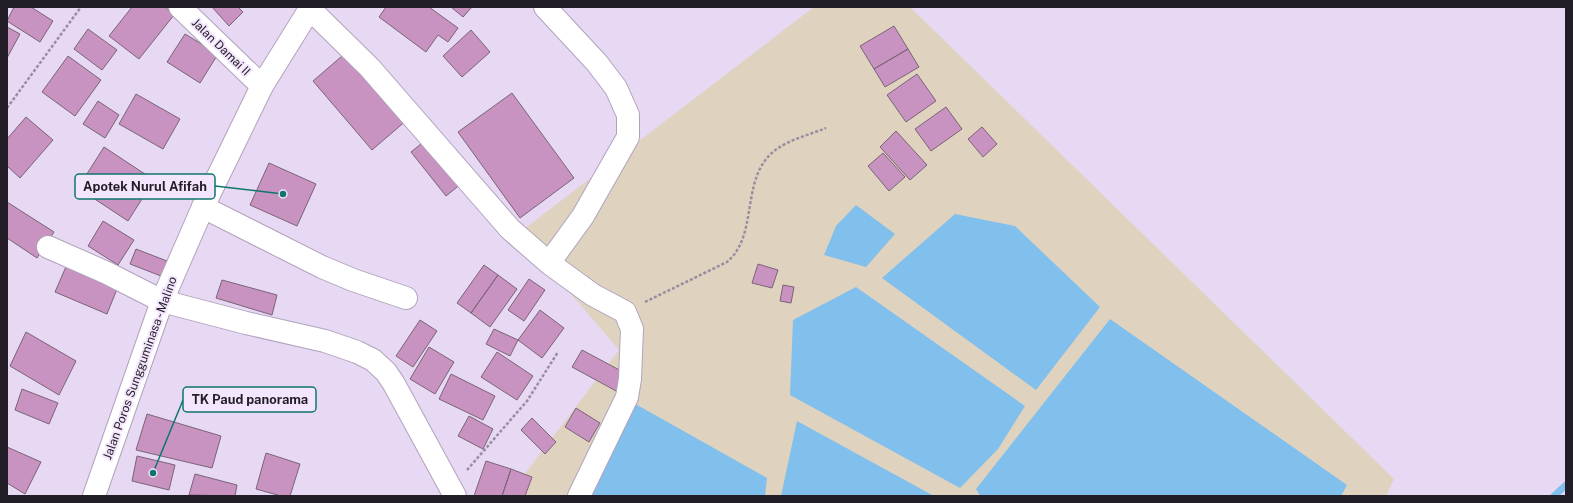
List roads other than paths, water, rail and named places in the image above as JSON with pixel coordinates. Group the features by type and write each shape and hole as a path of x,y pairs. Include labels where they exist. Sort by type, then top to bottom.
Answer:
{"street":[{"name":"Jalan Damai II","path":"180,7 262,86"},
{"path":"545,7 597,63 616,88 628,114 628,137 613,165 599,185 583,216 549,263"},
{"name":"Jalan Poros Sungguminasa - Malino","path":"94,496 162,301 203,208 262,86 311,8"},
{"path":"311,8 370,68 510,229 549,263 593,295 625,312 632,329 630,379 627,397 579,496"},
{"path":"203,208 322,267 353,280 406,298"},
{"path":"48,247 107,273 162,301 246,323 325,341 373,360 386,372 394,384 453,491"}],"water":[{"path":"856,205 895,234 866,267 824,255 836,226"},
{"path":"955,214 1015,226 1100,307 1036,390 882,278"},
{"path":"856,287 1025,406 998,449 960,488 790,395 793,320"},
{"path":"1110,319 1347,485 1341,496 980,496 976,489"},
{"path":"630,401 767,478 765,496 585,496"},
{"path":"797,421 934,496 781,496"}],"waterway":[{"path":"1554,496 1566,485"}],"place":[{"name":"Apotek Nurul Afifah","path":"283,194"},
{"name":"TK Paud panorama","path":"153,473"}]}
